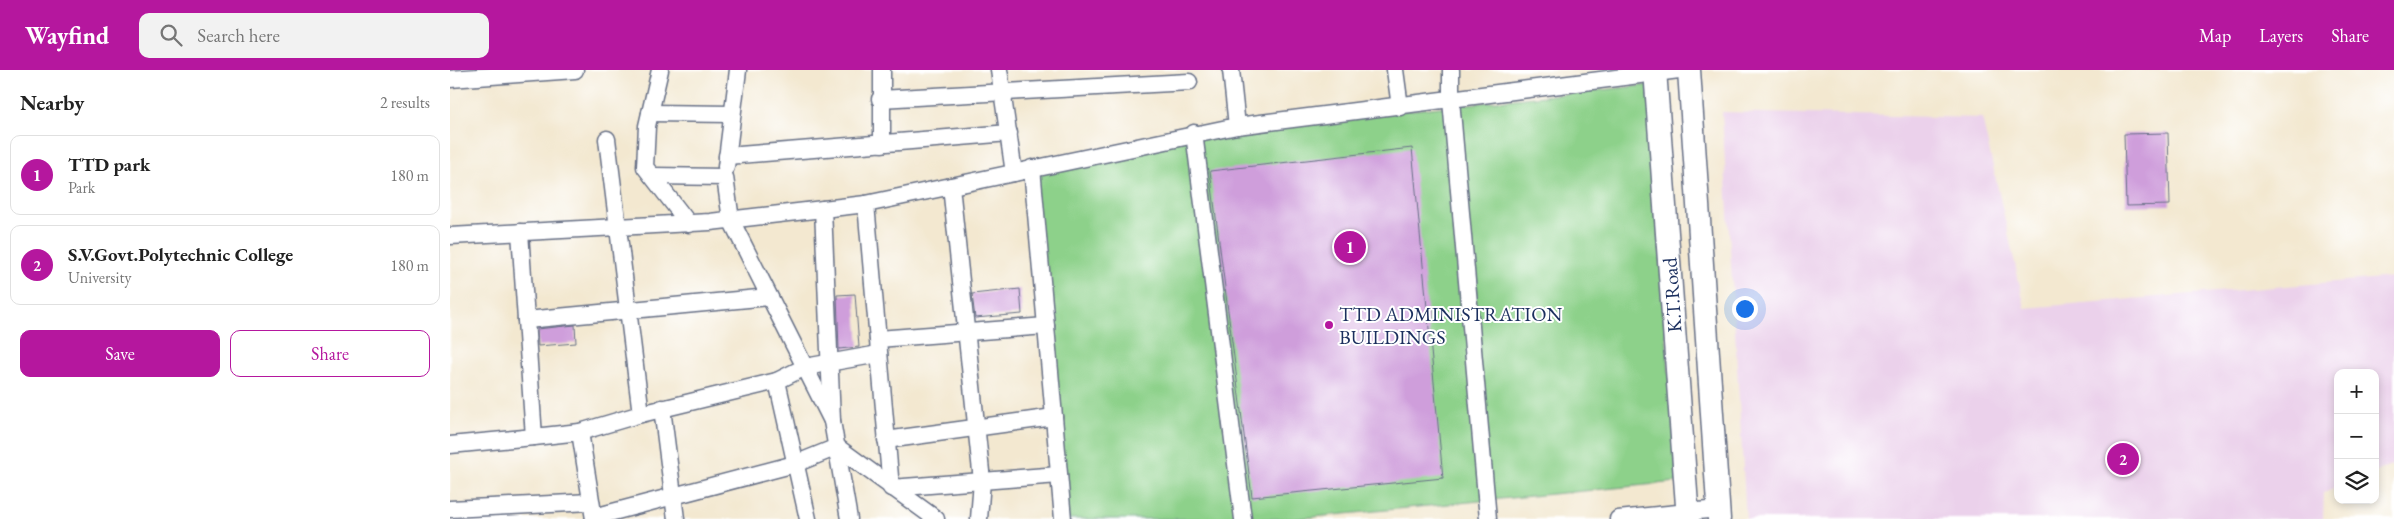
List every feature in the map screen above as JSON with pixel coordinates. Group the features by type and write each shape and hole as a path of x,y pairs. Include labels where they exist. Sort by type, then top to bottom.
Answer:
{"main road":[{"name":"K.T.Road","path":"1688,70 1718,514"},
{"name":"K.T.Road","path":"1655,72 1688,516"}],"street":[{"path":"450,79 575,70"},
{"path":"660,70 647,126 645,167 689,224"},
{"path":"738,70 725,176 731,220 832,422"},
{"path":"882,70 880,99 882,144"},
{"path":"999,70 1014,173"},
{"path":"1231,70 1237,126"},
{"path":"1395,70 1400,107"},
{"path":"1450,70 1451,100 1488,519"},
{"path":"450,236 689,224 866,204 1194,133 1679,70"},
{"path":"880,99 1189,82"},
{"path":"650,113 732,114"},
{"path":"727,156 1009,133"},
{"path":"1194,133 1243,519"},
{"path":"607,139 640,414"},
{"path":"1032,168 1063,519"},
{"path":"652,176 725,176"},
{"path":"951,186 968,332 982,481 979,519"},
{"path":"866,204 891,488"},
{"path":"823,209 832,422 849,519"},
{"path":"520,232 534,437"},
{"path":"526,320 769,297"},
{"path":"450,445 580,432 662,408 777,381 805,368 829,363 879,346 968,332 1046,326"},
{"path":"777,381 808,519"},
{"path":"662,408 676,519"},
{"path":"886,440 1054,417"},
{"path":"580,432 593,512"},
{"path":"450,509 593,512 673,496 795,464 836,449"},
{"path":"836,449 936,519"},
{"path":"891,488 1059,475"},
{"path":"1618,519 1718,514"}],"shaded area":[{"path":"1722,112 1982,118 2025,308 2394,277 2394,465 2379,471 2379,369 2334,369 2334,489 2324,493 2323,519 1746,519"}],"green space":[{"path":"1648,85 1677,482 1293,519 1063,519 1032,169 1194,133"}],"building":[{"path":"2168,133 2170,205 2126,206 2124,134"},
{"name":"TTD ADMINISTRATION BUILDINGS","path":"1412,148 1443,478 1252,497 1210,171"},
{"path":"1020,289 1022,314 975,318 972,294"},
{"path":"855,294 859,347 839,349 837,295"},
{"path":"575,325 576,343 538,346 537,329"}],"place":[{"name":"TTD park","path":"1350,247"},
{"name":"TTD ADMINISTRATION BUILDINGS","path":"1329,325"},
{"name":"S.V.Govt.Polytechnic College","path":"2123,459"}]}
